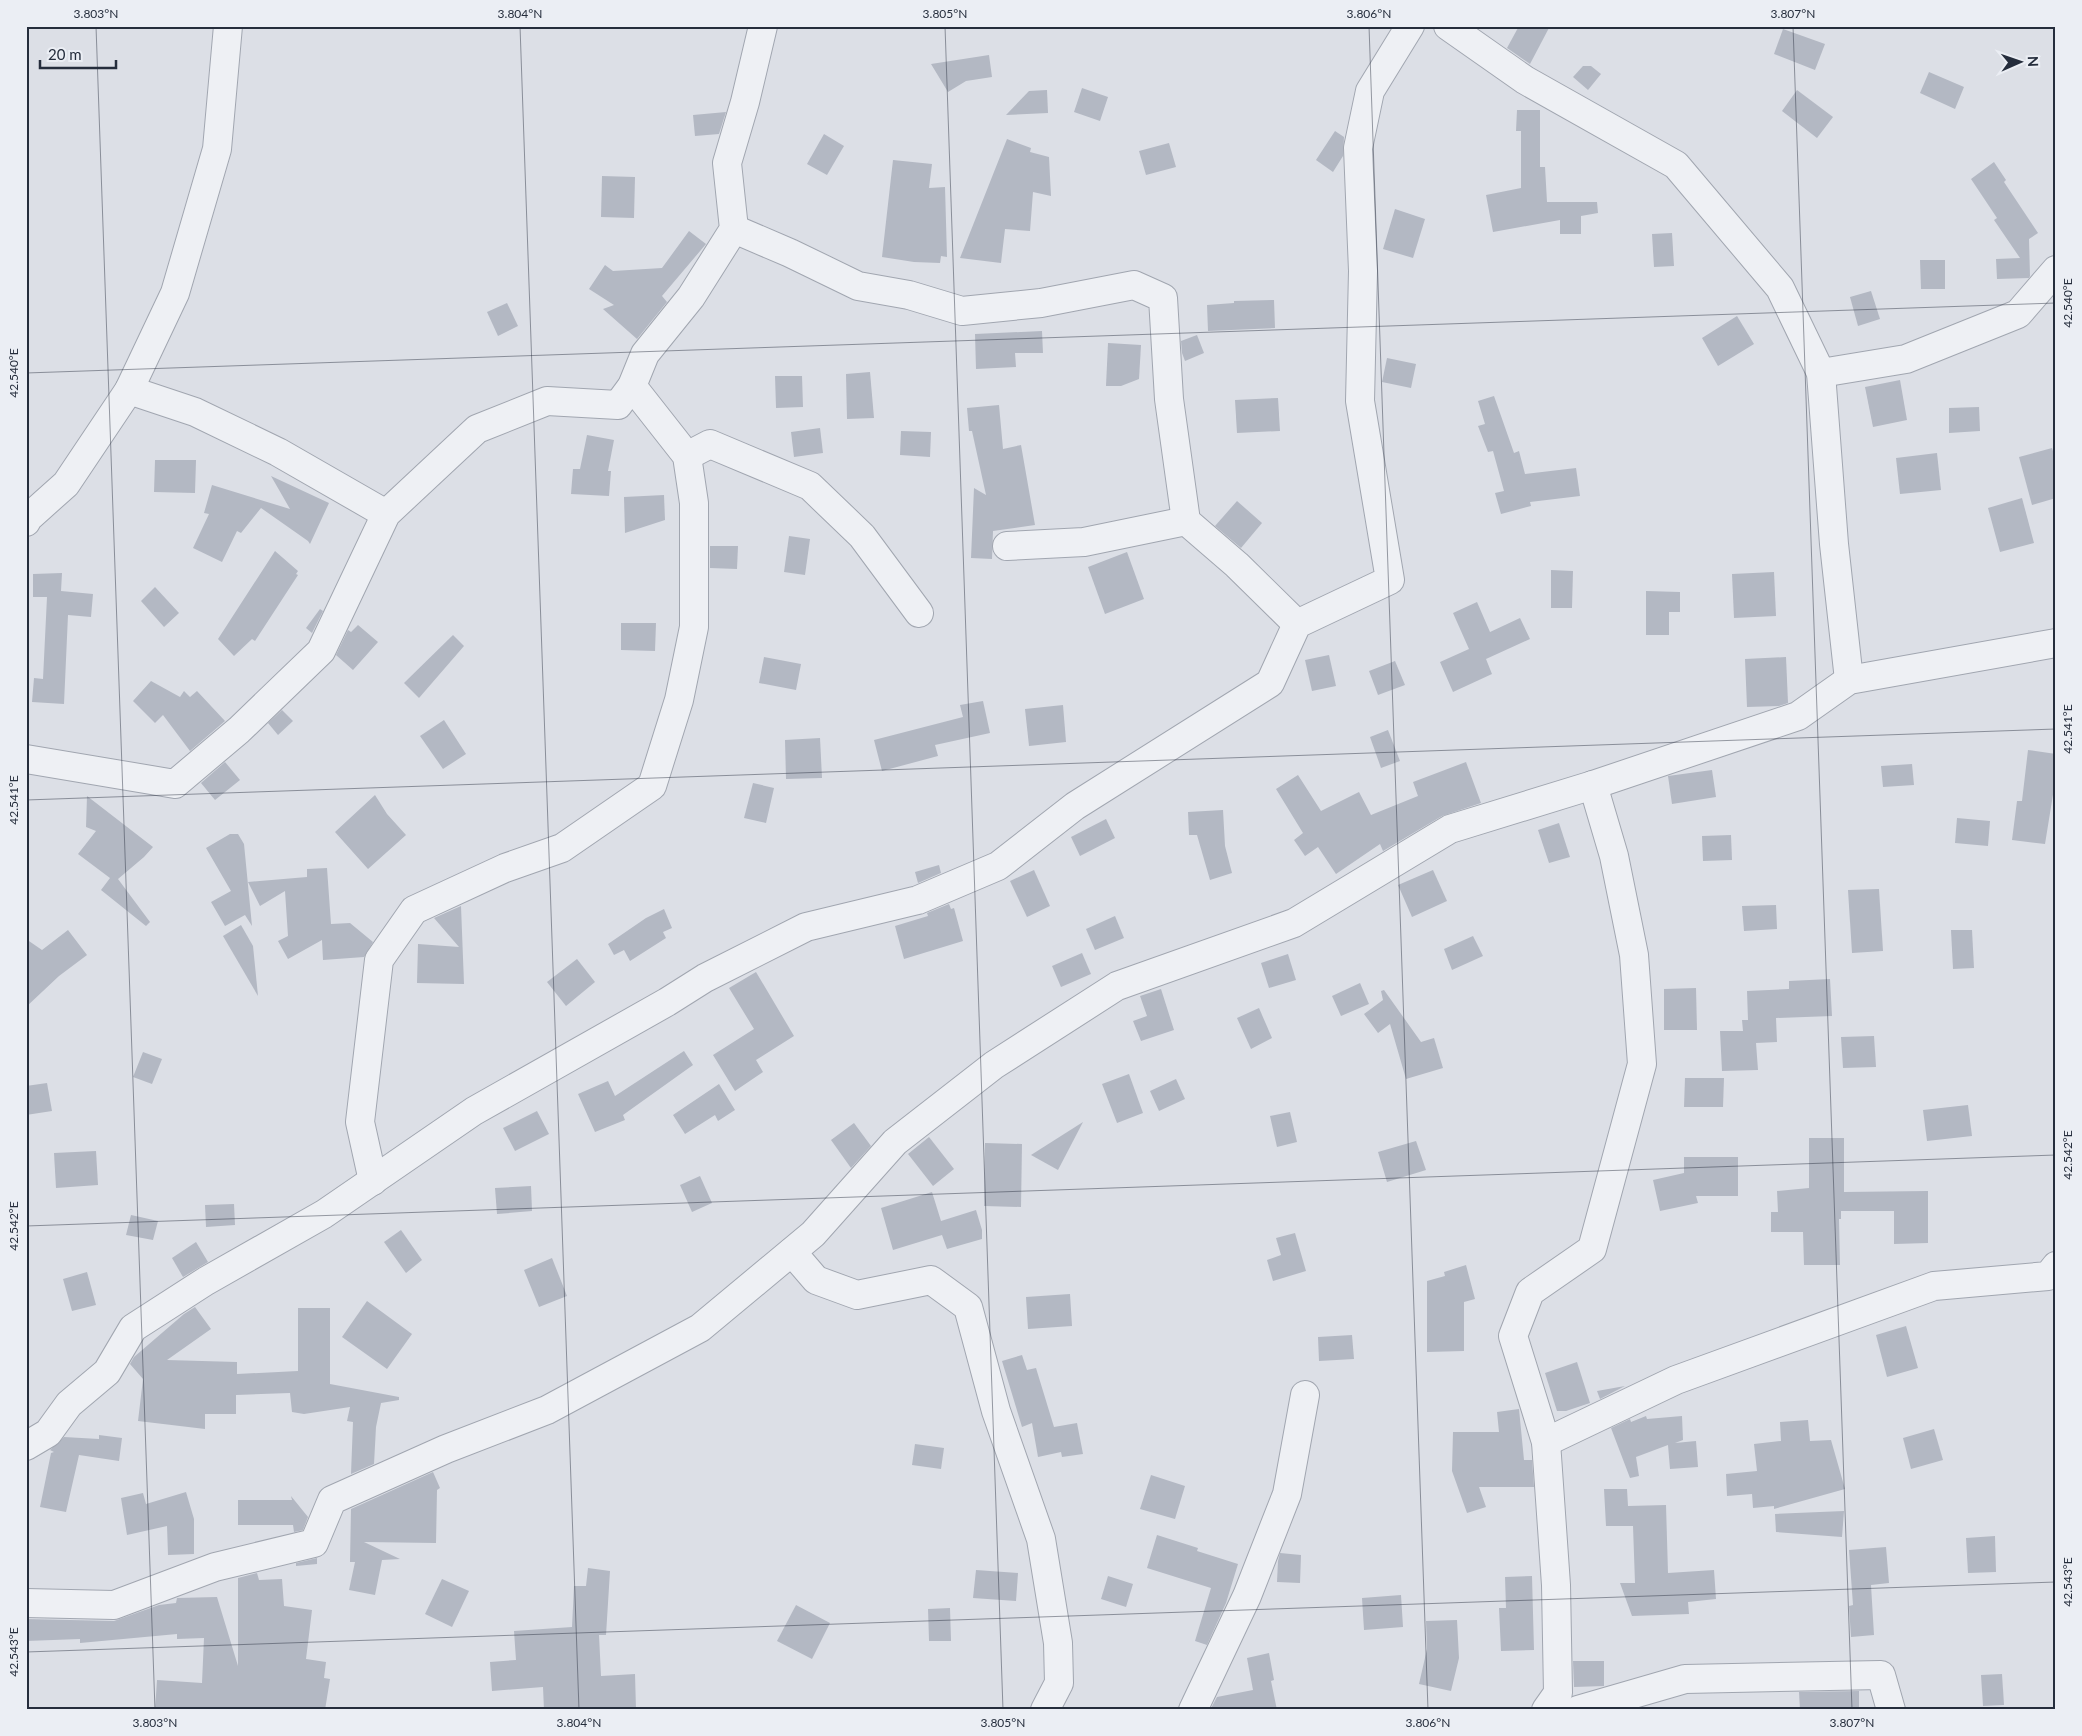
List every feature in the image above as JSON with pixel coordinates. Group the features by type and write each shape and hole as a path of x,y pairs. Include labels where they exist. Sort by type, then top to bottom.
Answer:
{"street":[{"path":"26,522 28,518 66,484 129,390 175,293 217,149 228,26"},
{"path":"26,759 175,784 239,730 321,651 386,514 477,428 547,401 618,405 632,386 645,354 691,296 734,229 727,163 745,102 763,26"},
{"path":"26,1446 48,1433 69,1404 107,1372 133,1328 206,1281 324,1214 474,1111 667,1002 705,978 806,927 918,900 998,866 1075,806 1270,684 1297,624 1390,580 1360,401 1363,271 1358,148 1370,91 1410,26"},
{"path":"1448,26 1525,80 1676,165 1780,288 1821,373 1834,544 1849,680"},
{"path":"734,229 790,253 858,286 909,295 962,310 1041,303 1134,285 1163,298 1170,399 1186,521 1237,565 1297,624"},
{"path":"1821,373 1906,359 2018,314 2056,270"},
{"path":"373,1181 360,1122 379,960 414,910 505,868 562,848 652,786 679,700 694,627 694,503 687,456 632,386"},
{"path":"129,390 195,412 278,452 386,514"},
{"path":"687,456 710,444 810,486 862,536 919,613"},
{"path":"1007,546 1084,542 1186,521"},
{"path":"26,1603 114,1605 215,1567 314,1543 332,1500 446,1449 547,1410 700,1328 813,1234 895,1142 994,1065 1117,986 1294,923 1450,828 1593,785 1798,716 1849,680 2056,643"},
{"path":"1546,1710 1558,1693 1556,1585 1546,1442 1513,1336 1530,1292 1592,1249 1642,1064 1634,955 1614,856 1593,785"},
{"path":"792,1252 816,1280 856,1295 931,1280 968,1308 996,1410 1041,1539 1058,1643 1058,1683 1045,1710"},
{"path":"1546,1442 1676,1380 1934,1286 2048,1276 2056,1266"},
{"path":"1193,1710 1247,1596 1288,1494 1305,1395"},
{"path":"1578,1710 1685,1679 1881,1676 1891,1710"}],"building":[{"path":"1519,26 1550,26 1530,64 1507,48"},
{"path":"1783,29 1825,44 1815,70 1774,54"},
{"path":"989,55 992,77 966,81 948,92 931,64"},
{"path":"1583,66 1591,66 1601,74 1588,90 1573,77"},
{"path":"1929,72 1964,87 1955,109 1920,93"},
{"path":"1082,88 1108,97 1100,121 1074,112"},
{"path":"1047,90 1048,113 1006,115 1029,91"},
{"path":"1797,90 1833,117 1817,138 1782,111"},
{"path":"1517,110 1540,110 1540,167 1545,167 1547,202 1597,202 1598,213 1581,216 1581,234 1560,234 1560,220 1493,232 1486,195 1521,188 1521,131 1516,131"},
{"path":"726,112 719,134 695,136 693,115"},
{"path":"1335,131 1344,137 1343,156 1333,172 1316,160"},
{"path":"824,134 844,146 827,175 807,164"},
{"path":"1007,139 1031,148 1030,152 1049,157 1051,196 1033,192 1030,231 1005,229 1001,263 960,258"},
{"path":"1169,143 1176,167 1146,175 1139,151"},
{"path":"893,160 932,164 929,188 945,187 947,257 941,256 940,263 914,262 882,257"},
{"path":"1994,162 2006,180 2004,182 2038,233 2029,239 2029,278 1997,279 1996,259 2020,258 1994,220 1997,218 1971,179"},
{"path":"602,176 635,177 634,218 601,217"},
{"path":"1395,209 1425,219 1413,258 1383,249"},
{"path":"689,231 706,244 662,296 667,302 637,339 603,309 614,305 589,289 605,265 613,271 662,268"},
{"path":"1672,233 1674,266 1654,267 1652,234"},
{"path":"1920,260 1945,260 1945,289 1921,289"},
{"path":"1871,291 1880,319 1858,326 1850,297"},
{"path":"1274,300 1275,328 1208,331 1207,305 1234,303 1234,301"},
{"path":"507,303 518,326 498,336 487,312"},
{"path":"1737,316 1754,344 1718,366 1702,338"},
{"path":"1042,331 1043,353 1015,353 1016,367 976,369 975,334"},
{"path":"1197,335 1204,353 1185,361 1181,341"},
{"path":"1108,343 1141,345 1139,379 1121,386 1106,386"},
{"path":"1387,358 1416,364 1411,388 1382,382"},
{"path":"870,372 874,418 847,419 846,374"},
{"path":"775,376 802,376 803,407 776,408"},
{"path":"1900,380 1907,420 1873,427 1865,387"},
{"path":"1494,396 1514,453 1519,451 1525,474 1576,468 1580,496 1530,502 1531,506 1501,514 1495,493 1504,491 1493,451 1488,452 1478,426 1485,424 1478,401"},
{"path":"1278,398 1280,431 1237,433 1235,400"},
{"path":"999,405 1003,449 1021,445 1035,525 993,531 992,559 971,558 974,488 986,495 972,431 969,431 967,408"},
{"path":"1979,407 1980,431 1949,433 1949,408"},
{"path":"820,428 823,453 794,457 791,432"},
{"path":"901,431 931,432 930,457 900,455"},
{"path":"587,435 614,440 608,471 611,471 609,496 571,494 573,469 580,469"},
{"path":"2052,448 2056,461 2056,498 2032,505 2019,457"},
{"path":"1937,453 1941,490 1900,494 1896,458"},
{"path":"155,460 196,460 195,493 154,492"},
{"path":"271,476 329,503 310,544 261,508 241,533 237,531 222,562 193,548 209,514 204,513 212,485 290,509"},
{"path":"664,495 665,520 625,533 624,497"},
{"path":"2022,498 2034,543 2000,552 1988,508"},
{"path":"1237,501 1262,523 1241,548 1215,526"},
{"path":"789,536 810,539 805,575 784,572"},
{"path":"710,546 738,546 737,569 710,568"},
{"path":"275,551 298,571 296,574 298,575 255,641 252,639 234,656 218,639"},
{"path":"1127,552 1144,599 1105,614 1088,567"},
{"path":"1551,570 1573,571 1572,608 1551,608"},
{"path":"1774,572 1776,616 1734,618 1732,574"},
{"path":"62,573 61,591 93,594 91,617 68,615 64,704 32,702 34,678 43,679 47,597 33,597 33,574"},
{"path":"155,587 179,613 164,627 141,601"},
{"path":"1646,591 1680,592 1680,612 1669,612 1669,635 1646,635"},
{"path":"1477,602 1490,632 1520,618 1530,639 1486,659 1492,674 1453,692 1440,662 1469,649 1453,613"},
{"path":"320,609 323,611 312,633 306,628"},
{"path":"621,623 656,623 655,651 621,650"},
{"path":"358,625 378,642 353,670 336,655 348,630 351,632"},
{"path":"453,635 464,646 419,698 404,683"},
{"path":"1329,655 1336,686 1312,691 1305,660"},
{"path":"764,657 801,664 796,690 759,683"},
{"path":"1786,657 1788,703 1779,706 1747,707 1745,659"},
{"path":"1395,661 1405,685 1378,695 1369,671"},
{"path":"151,681 180,697 184,691 190,697 197,691 225,721 190,751 163,715 155,723 133,701"},
{"path":"983,701 990,733 935,745 938,756 882,771 874,740 963,717 960,705"},
{"path":"1063,705 1066,742 1029,746 1025,709"},
{"path":"282,710 293,721 278,735 268,723"},
{"path":"444,720 466,754 443,769 420,736"},
{"path":"1388,730 1400,761 1381,768 1370,737"},
{"path":"820,738 822,778 786,779 785,740"},
{"path":"2028,750 2056,754 2056,776 2045,844 2012,840 2017,801 2022,801"},
{"path":"225,762 240,780 215,800 201,783"},
{"path":"1466,762 1481,803 1442,816 1383,851 1380,844 1336,874 1318,847 1305,856 1294,840 1303,833 1276,789 1298,775 1321,811 1359,792 1371,815 1418,796 1413,782"},
{"path":"1912,764 1914,785 1883,787 1881,766"},
{"path":"1712,770 1716,797 1672,804 1668,776"},
{"path":"753,783 774,788 766,823 744,818"},
{"path":"375,795 387,814 406,835 368,869 335,832"},
{"path":"87,796 153,847 118,879 150,922 146,926 101,890 110,878 78,854 96,831 86,827"},
{"path":"1223,810 1225,846 1232,873 1210,880 1197,835 1189,835 1188,812"},
{"path":"1957,818 1990,821 1988,846 1955,843"},
{"path":"1106,819 1115,838 1080,856 1071,837"},
{"path":"1559,823 1570,857 1549,863 1538,830"},
{"path":"230,834 238,834 244,844 252,926 245,915 225,926 211,902 231,891 206,848"},
{"path":"1731,835 1732,860 1703,861 1702,836"},
{"path":"939,865 941,873 918,883 915,872"},
{"path":"327,868 331,924 350,923 373,942 364,957 323,960 322,940 288,959 278,941 288,936 285,891 260,906 248,882 307,877 307,869"},
{"path":"1034,870 1050,906 1027,917 1010,881"},
{"path":"1433,870 1447,901 1412,917 1398,885"},
{"path":"1879,889 1883,951 1852,953 1848,890"},
{"path":"949,904 951,909 954,908 963,941 904,959 895,926 928,916 927,913"},
{"path":"1776,905 1777,929 1744,931 1742,906"},
{"path":"461,906 464,984 417,983 418,944 459,947 434,918"},
{"path":"664,909 672,928 663,932 666,938 630,961 624,950 614,955 608,944 646,918"},
{"path":"1115,916 1124,938 1095,950 1086,929"},
{"path":"241,925 253,946 258,996 223,936"},
{"path":"68,930 87,955 59,976 26,1007 26,939 42,950"},
{"path":"1951,930 1972,930 1974,968 1953,969"},
{"path":"1473,936 1483,956 1452,970 1444,949"},
{"path":"1082,953 1091,974 1061,987 1052,966"},
{"path":"1288,954 1296,980 1269,988 1261,963"},
{"path":"577,959 595,982 566,1006 547,982"},
{"path":"756,972 794,1036 756,1060 763,1072 735,1091 713,1055 754,1029 729,988"},
{"path":"1830,979 1832,1016 1776,1018 1777,1042 1756,1043 1758,1070 1722,1071 1720,1031 1743,1031 1742,1020 1748,1020 1747,991 1789,989 1789,981"},
{"path":"1360,983 1369,1004 1341,1016 1332,996"},
{"path":"1696,988 1697,1030 1664,1030 1664,989"},
{"path":"1161,989 1174,1030 1141,1041 1133,1021 1147,1016 1140,996"},
{"path":"1384,990 1421,1042 1434,1038 1443,1068 1406,1079 1390,1024 1378,1033 1364,1014 1383,1000 1381,991"},
{"path":"1259,1008 1272,1038 1251,1049 1237,1018"},
{"path":"1874,1036 1876,1067 1843,1068 1841,1037"},
{"path":"684,1051 693,1065 623,1115 625,1120 595,1132 578,1094 608,1081 615,1096"},
{"path":"143,1052 162,1059 152,1084 133,1077"},
{"path":"1129,1074 1143,1113 1117,1123 1102,1084"},
{"path":"1685,1078 1724,1078 1723,1107 1684,1107"},
{"path":"1176,1079 1185,1099 1159,1111 1150,1091"},
{"path":"47,1083 52,1111 26,1115 26,1086"},
{"path":"719,1084 735,1110 718,1121 715,1115 685,1134 673,1115"},
{"path":"1968,1105 1972,1136 1927,1141 1923,1110"},
{"path":"537,1111 549,1134 515,1151 503,1128"},
{"path":"1290,1112 1297,1142 1277,1147 1270,1116"},
{"path":"1083,1122 1058,1170 1031,1155"},
{"path":"854,1123 871,1146 851,1168 831,1140"},
{"path":"929,1137 954,1169 933,1186 908,1154"},
{"path":"1809,1138 1844,1138 1844,1192 1928,1191 1928,1243 1894,1244 1894,1211 1841,1211 1841,1219 1839,1219 1840,1265 1804,1265 1803,1232 1771,1232 1771,1212 1778,1212 1777,1191 1809,1188"},
{"path":"1416,1141 1426,1170 1387,1182 1378,1152"},
{"path":"985,1143 1022,1144 1021,1207 984,1206"},
{"path":"96,1151 98,1185 56,1188 54,1153"},
{"path":"1684,1157 1738,1157 1738,1196 1696,1196 1698,1203 1660,1211 1653,1180 1684,1173"},
{"path":"700,1176 712,1203 692,1212 680,1185"},
{"path":"531,1186 532,1211 497,1214 495,1188"},
{"path":"932,1192 941,1221 976,1210 982,1230 982,1239 947,1249 942,1235 893,1250 881,1208"},
{"path":"234,1204 235,1225 206,1227 205,1205"},
{"path":"131,1215 158,1221 153,1240 126,1235"},
{"path":"401,1230 422,1260 406,1273 384,1242"},
{"path":"1295,1233 1306,1271 1273,1281 1267,1260 1281,1255 1276,1238"},
{"path":"196,1242 208,1262 183,1277 172,1258"},
{"path":"552,1258 567,1296 539,1307 524,1270"},
{"path":"1466,1265 1475,1299 1464,1302 1464,1351 1427,1352 1427,1281 1445,1276 1444,1272"},
{"path":"87,1272 96,1305 72,1311 63,1279"},
{"path":"1070,1294 1072,1326 1028,1329 1026,1297"},
{"path":"367,1301 412,1334 387,1369 342,1337"},
{"path":"195,1307 211,1329 167,1360 237,1362 237,1374 298,1371 298,1308 330,1308 330,1384 399,1397 399,1400 381,1403 376,1427 374,1464 351,1474 353,1422 347,1421 350,1407 304,1414 292,1412 290,1393 236,1395 236,1414 205,1414 205,1429 138,1421 143,1379 130,1364 134,1357 184,1314"},
{"path":"1906,1326 1918,1368 1887,1377 1876,1335"},
{"path":"1352,1335 1354,1359 1319,1361 1318,1337"},
{"path":"1022,1355 1027,1370 1036,1368 1054,1427 1077,1423 1083,1454 1062,1457 1061,1452 1038,1457 1032,1423 1022,1427 1002,1361"},
{"path":"1577,1362 1590,1403 1566,1411 1557,1411 1545,1373"},
{"path":"1625,1386 1600,1399 1597,1391"},
{"path":"1519,1409 1524,1460 1532,1460 1534,1487 1479,1487 1486,1507 1467,1513 1452,1471 1453,1432 1499,1432 1497,1412"},
{"path":"1646,1416 1647,1419 1682,1416 1683,1440 1675,1443 1696,1441 1698,1467 1670,1469 1668,1445 1636,1457 1639,1476 1630,1478 1611,1428 1630,1419 1631,1422"},
{"path":"1808,1420 1810,1441 1831,1440 1845,1489 1774,1509 1774,1506 1753,1508 1752,1494 1727,1496 1726,1474 1757,1471 1754,1444 1781,1441 1780,1422"},
{"path":"1934,1429 1943,1460 1911,1469 1903,1438"},
{"path":"99,1435 122,1438 119,1461 79,1455 66,1512 40,1507 51,1453 54,1452 50,1450 64,1437 99,1439"},
{"path":"915,1444 944,1448 941,1469 912,1465"},
{"path":"433,1472 440,1488 437,1490 436,1543 364,1542 400,1559 382,1560 375,1595 349,1590 355,1562 350,1562 351,1509"},
{"path":"1151,1475 1185,1486 1175,1519 1140,1509"},
{"path":"1604,1489 1627,1489 1628,1506 1666,1505 1668,1573 1714,1570 1716,1599 1688,1602 1689,1614 1632,1616 1620,1583 1635,1583 1633,1526 1606,1526"},
{"path":"186,1492 194,1519 194,1554 168,1555 167,1526 127,1535 121,1498 143,1493 146,1504"},
{"path":"291,1496 308,1517 303,1530 294,1532 293,1525 238,1525 238,1500 292,1500"},
{"path":"1844,1511 1842,1537 1776,1532 1775,1514"},
{"path":"1157,1535 1198,1548 1197,1551 1238,1564 1226,1603 1207,1645 1195,1641 1211,1588 1147,1568"},
{"path":"1995,1536 1996,1572 1968,1573 1966,1538"},
{"path":"1886,1547 1889,1583 1871,1585 1874,1635 1851,1637 1849,1606 1853,1605 1849,1550"},
{"path":"1280,1553 1301,1555 1300,1583 1277,1582"},
{"path":"317,1558 317,1564 296,1566 296,1563"},
{"path":"588,1568 610,1571 606,1635 599,1635 601,1676 635,1674 636,1710 544,1710 543,1687 492,1691 490,1662 516,1660 514,1631 572,1627 574,1586 586,1586"},
{"path":"976,1570 1018,1573 1016,1601 973,1598"},
{"path":"257,1573 259,1580 282,1579 284,1606 312,1610 306,1659 326,1662 324,1678 330,1679 325,1710 155,1710 157,1680 202,1683 204,1638 177,1639 177,1634 80,1643 80,1639 26,1641 26,1619 114,1621 159,1605 176,1603 177,1598 217,1597 238,1666 238,1578"},
{"path":"1108,1576 1133,1584 1126,1607 1101,1599"},
{"path":"1532,1576 1534,1650 1501,1651 1499,1608 1506,1608 1505,1577"},
{"path":"442,1579 469,1591 452,1627 425,1614"},
{"path":"1401,1595 1403,1627 1364,1630 1362,1598"},
{"path":"796,1605 830,1623 812,1659 777,1641"},
{"path":"950,1608 951,1641 929,1641 928,1609"},
{"path":"1457,1620 1459,1658 1451,1691 1419,1684 1427,1649 1426,1621"},
{"path":"1269,1653 1274,1680 1271,1681 1277,1710 1210,1710 1217,1697 1253,1690 1247,1658"},
{"path":"1573,1661 1604,1661 1604,1686 1574,1687"},
{"path":"2002,1674 2004,1705 1983,1706 1981,1675"},
{"path":"1859,1691 1859,1710 1800,1710 1799,1692"}]}
